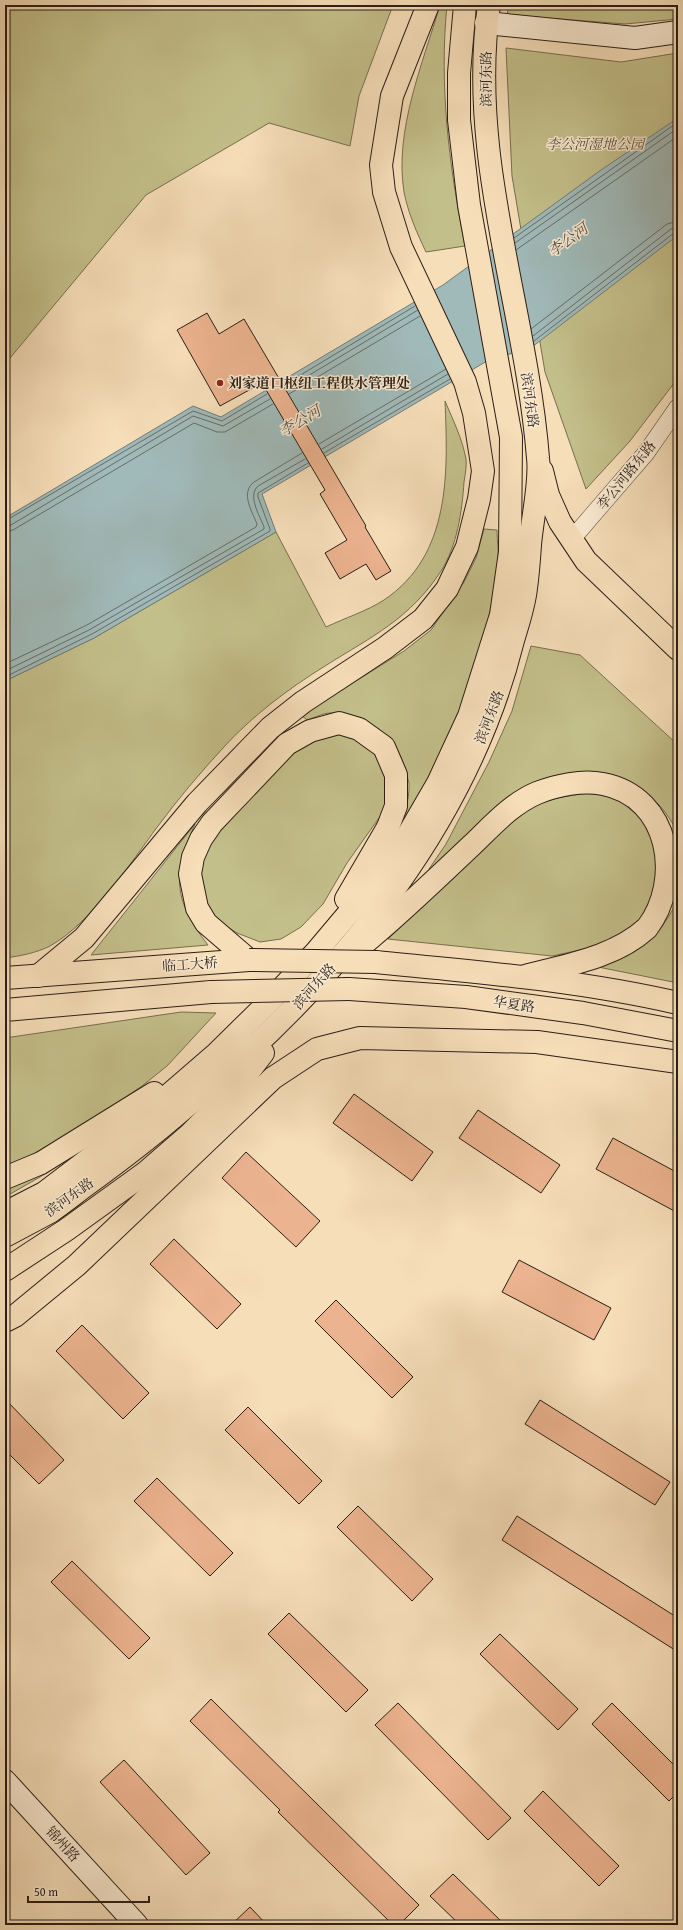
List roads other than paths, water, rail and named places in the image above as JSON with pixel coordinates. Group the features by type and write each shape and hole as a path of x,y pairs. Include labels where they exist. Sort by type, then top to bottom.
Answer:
{"main road":[{"path":"38,976 84,938 197,803 270,728 303,702 385,648 422,619 447,589 467,547 479,499 483,471 474,413 465,382 401,247 384,192 380,165 392,96 428,5"},
{"name":"滨河东路","path":"5,1213 44,1192 129,1128 216,1054 269,1002 316,952 359,901 402,845 438,783 469,716 501,615 510,552 511,437 469,205 460,120 459,73 465,5"},
{"name":"滨河东路","path":"5,1236 52,1210 132,1152 232,1068 320,981 364,930 405,876 444,815 481,742 505,673 526,591 539,462 527,373 492,189 484,82 488,14"},
{"path":"539,462 548,495 560,522 586,561 678,649"},
{"path":"249,960 206,924 197,908 192,892 190,874 193,857 201,839 212,823 287,744 310,731 339,723 359,729 384,747 396,775 396,806 388,827 316,952"},
{"path":"320,981 385,926 503,816 536,794 566,785 586,783 604,784 624,791 645,803 660,819 669,838 675,857 676,878 668,901 659,916 648,928 628,943 604,954 525,976"},
{"name":"临工大桥","path":"5,978 249,960 376,962"},
{"name":"华夏路","path":"376,962 525,976 641,995 678,1003"},
{"name":"华夏路","path":"5,1010 211,992 349,990 466,997 583,1013 678,1032"},
{"path":"5,1270 66,1230 145,1173 190,1134 236,1088 268,1047 290,1012"},
{"path":"5,1321 15,1316 77,1265 273,1078 317,1049 360,1038 537,1042 678,1062"},
{"path":"5,1178 41,1163 216,1054"}],"street":[{"path":"488,14 635,38 678,32"},
{"name":"李公河路东路","path":"571,540 646,453 678,406"},
{"name":"锦州路","path":"5,1781 137,1925"}],"water":[{"name":"李公河","path":"678,118 678,235 532,347 487,361 262,494 276,532 94,638 5,681 5,518 193,406 221,417 443,285 601,170"}],"place":[{"name":"刘家道口枢纽工程供水管理处","path":"220,383"}],"park label":[{"name":"李公河湿地公园","path":"595,144"}]}
